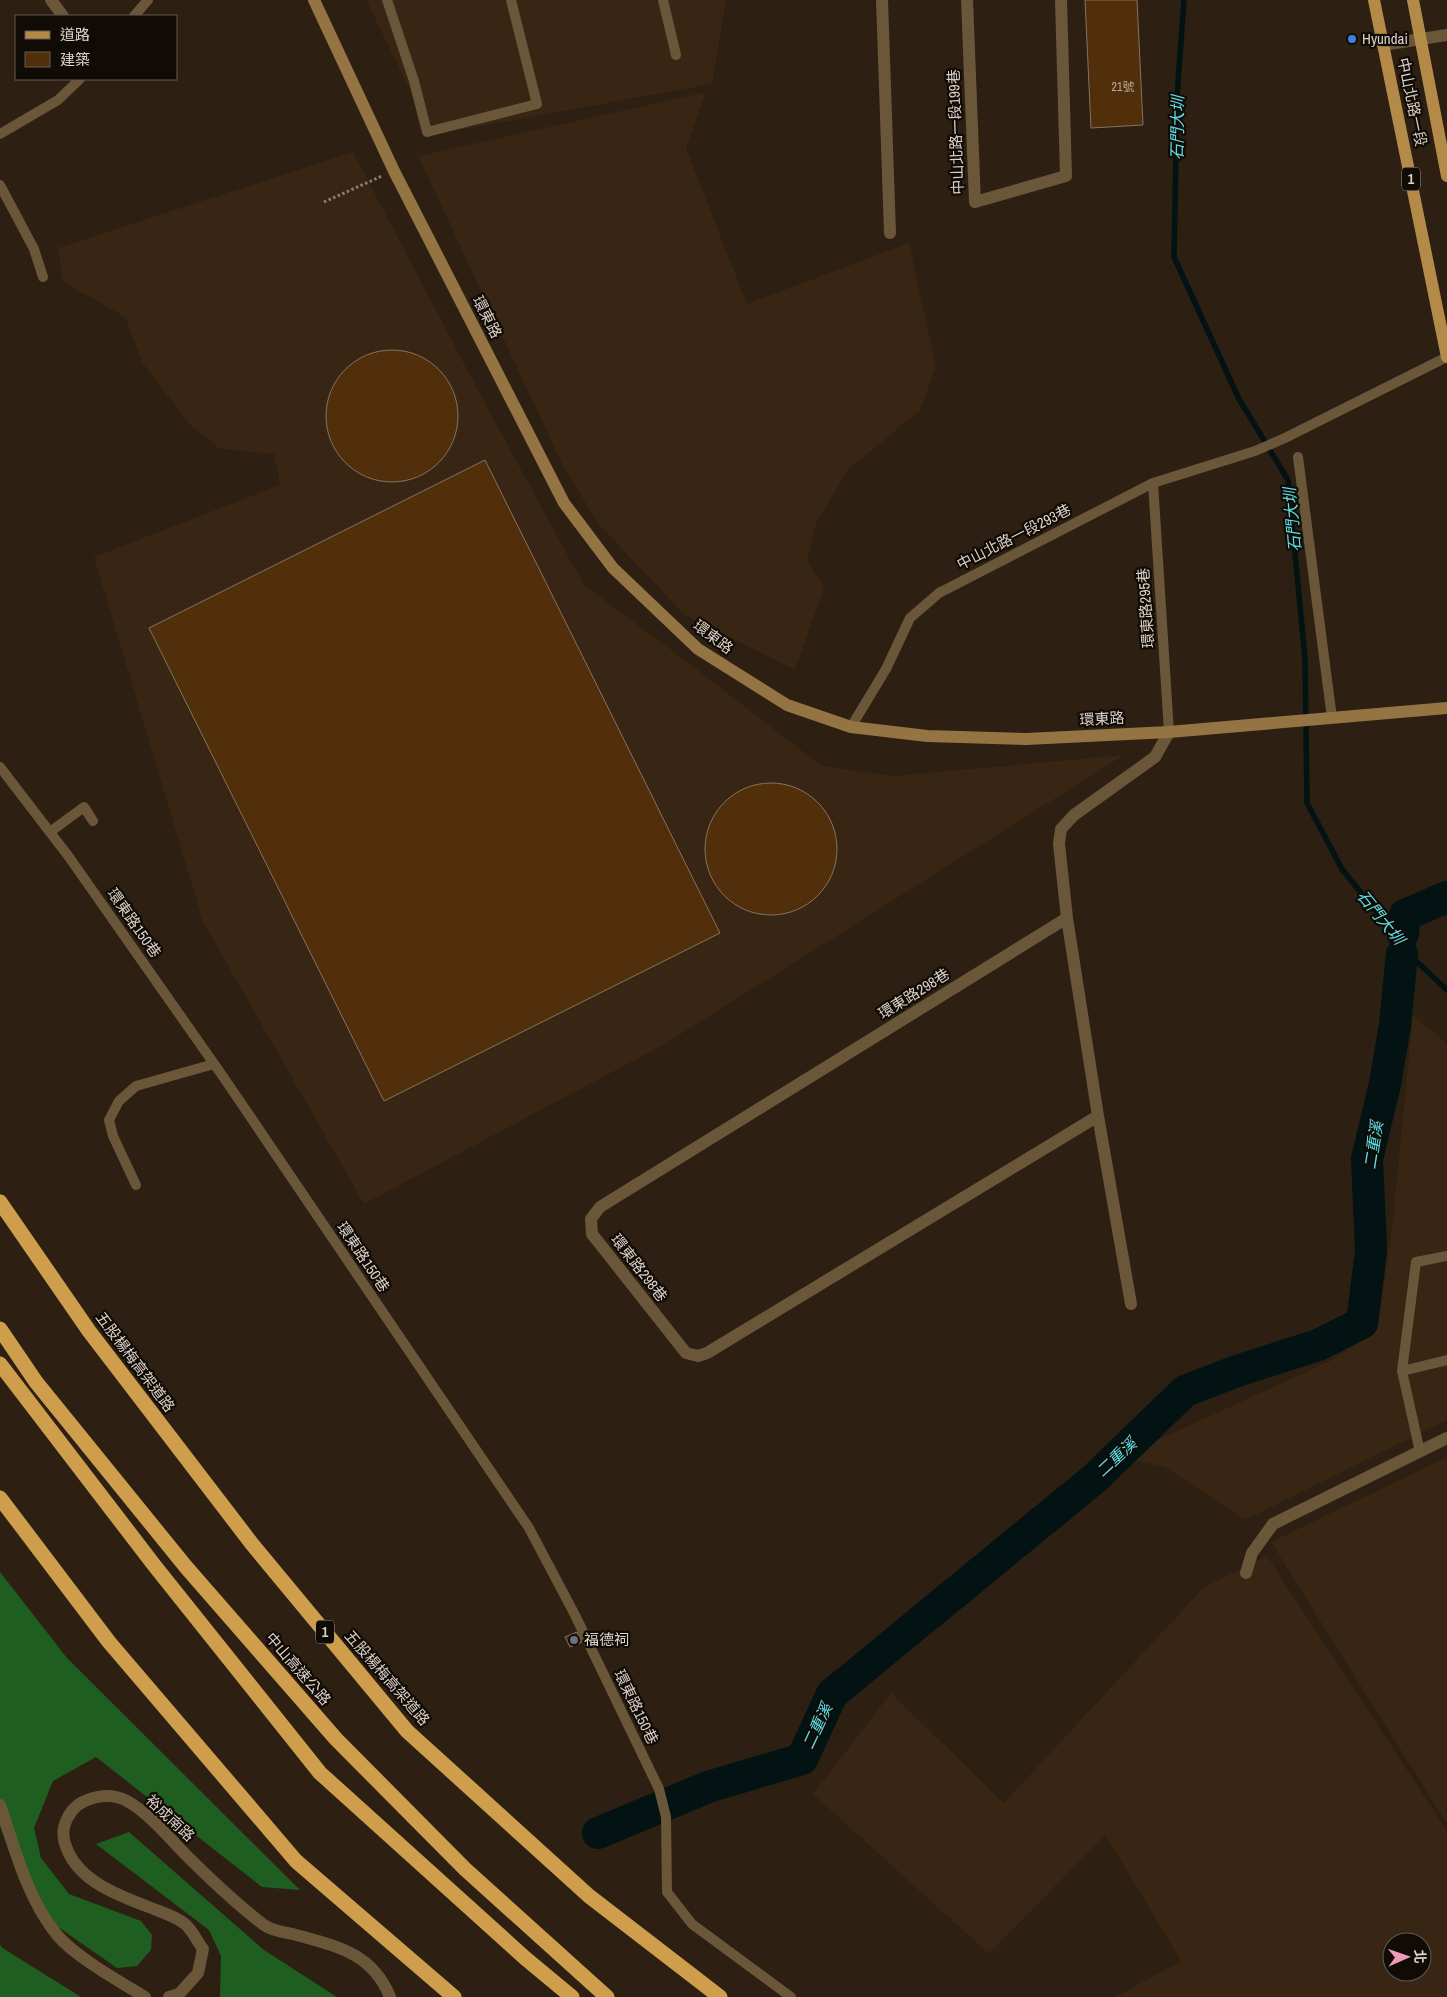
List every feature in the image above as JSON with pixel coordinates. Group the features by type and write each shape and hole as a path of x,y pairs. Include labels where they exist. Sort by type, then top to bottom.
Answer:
{"highway":[{"name":"五股楊梅高架道路","path":"0,1202 89,1331 246,1536 407,1731 589,1896 720,1997"},
{"name":"中山高速公路","path":"0,1329 36,1382 186,1567 336,1739 465,1870 607,1997"},
{"path":"0,1364 154,1565 320,1773 525,1958 572,1997"},
{"path":"0,1498 109,1642 296,1861 454,1997"}],"main road":[{"name":"中山北路一段","path":"1374,0 1447,357"},
{"name":"中山北路一段","path":"1413,0 1447,176"}],"street":[{"path":"51,0 62,15"},
{"name":"環東路","path":"314,0 394,171 564,503 613,568 698,650 787,705 851,727 927,736 1026,739 1169,732 1447,708"},
{"path":"882,0 890,233"},
{"name":"中山北路一段199巷","path":"967,0 976,202 1066,176 1061,0"},
{"path":"1383,44 1447,35"},
{"path":"1131,1304 1098,1116 1067,918 1059,844 1061,830 1074,815 1155,757 1169,732"},
{"name":"環東路298巷","path":"1067,918 600,1207 591,1219 592,1234 686,1353 698,1356 707,1353 1098,1116"},
{"path":"1246,1573 1252,1553 1273,1524 1447,1438"},
{"name":"裕成南路","path":"168,1997 179,1994 198,1973 203,1948 186,1924 125,1897 84,1875 69,1856 62,1828 70,1813 91,1797 103,1795 127,1800 156,1824 218,1887 267,1927 330,1945 349,1953 371,1966 385,1985 390,1997"},
{"path":"0,1805 33,1898 58,1935 82,1956 145,1997"}],"lane":[{"path":"135,15 148,0"},
{"path":"387,0 414,81 427,132 537,104 511,0"},
{"path":"663,0 676,55"},
{"path":"0,134 58,100 79,80"},
{"path":"0,185 34,249 43,278"},
{"name":"中山北路一段293巷","path":"851,727 886,669 910,618 939,593 1153,483 1255,452 1447,357"},
{"path":"1298,457 1332,718"},
{"name":"環東路295巷","path":"1153,483 1169,732"},
{"name":"環東路150巷","path":"0,767 50,832 214,1064 529,1528 659,1789 666,1817 668,1892 692,1924 791,1997"},
{"path":"50,832 84,807 93,820"},
{"path":"136,1185 113,1136 109,1120 119,1101 136,1086 214,1064"},
{"path":"1420,1452 1402,1371 1416,1262 1447,1256"},
{"path":"1402,1371 1447,1360"}],"path":[{"path":"324,202 394,171"}],"shaded area":[{"path":"366,0 726,0 712,84 432,135"},
{"path":"706,92 686,148 747,304 909,243 936,367 920,410 849,469 817,521 807,560 824,588 795,670 685,615 599,525 563,466 418,156"},
{"path":"353,152 480,394 584,585 822,766 893,776 1124,755 665,1044 364,1204 203,922 94,557 280,485 274,454 220,449 189,424 142,362 125,317 63,282 58,248"},
{"path":"1413,1015 1447,1044 1447,1420 1245,1520 1165,1467 1133,1460 1155,1441 1332,1360 1378,1329 1393,1217"},
{"path":"1447,1457 1447,1824 1271,1542"},
{"path":"1267,1556 1447,1831 1447,1997 1115,1997 1181,1961 1105,1835 989,1954 813,1794 891,1693 1004,1803 1204,1587"}],"green space":[{"path":"0,1572 67,1658 300,1890 262,1887 96,1757 53,1781 34,1828 41,1858 69,1894 141,1921 152,1935 151,1950 137,1966 117,1968 45,1918 16,1870 0,1826"},
{"path":"129,1832 264,1950 337,1997 220,1997 221,1956 209,1930 96,1844"},
{"path":"0,1944 1,1947 81,1997 0,1997"}],"building":[{"path":"1085,0 1137,0 1143,125 1091,128"},
{"path":"392,350 405,351 417,355 439,369 453,391 457,403 457,429 453,441 439,463 417,477 405,481 392,482 379,481 367,477 345,463 331,441 327,429 326,416 327,403 331,391 345,369 367,355 379,351"},
{"path":"485,460 720,933 384,1101 149,628"},
{"path":"771,783 784,784 796,788 818,802 832,824 836,836 836,862 832,874 818,896 796,910 784,914 771,915 758,914 746,910 724,896 710,874 706,862 705,849 706,836 710,824 724,802 746,788 758,784"},
{"name":"福德祠","path":"577,1632 582,1642 570,1647 565,1637"}],"waterway":[{"name":"石門大圳","path":"1184,0 1177,97 1174,257 1239,399 1288,480 1305,658 1307,803 1342,869 1414,959 1447,990"},
{"name":"二重溪","path":"1403,934 1405,915 1447,897"},
{"name":"二重溪","path":"598,1833 708,1787 802,1759 832,1694 1095,1478 1185,1391 1237,1371 1318,1345 1362,1323 1371,1251 1367,1159 1385,1084 1395,1025 1402,954"}],"place":[{"name":"Hyundai","path":"1352,39"},
{"name":"福德祠","path":"574,1640"}]}
